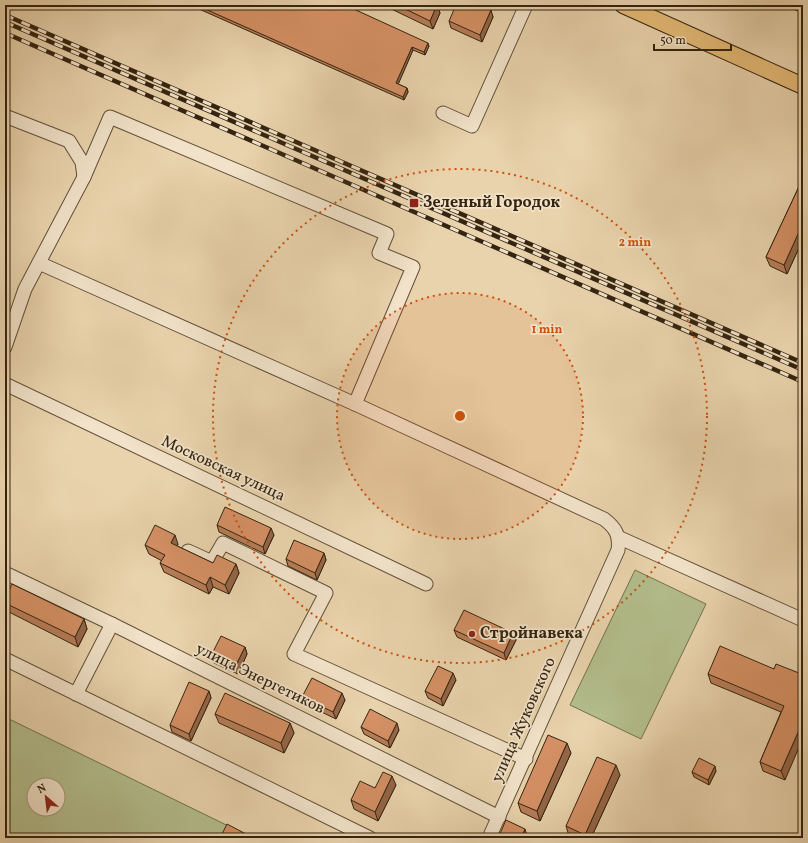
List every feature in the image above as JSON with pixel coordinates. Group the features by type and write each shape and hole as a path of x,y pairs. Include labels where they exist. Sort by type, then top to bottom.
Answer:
{"main road":[{"path":"623,5 803,86"}],"street":[{"path":"443,113 472,126 526,5"},
{"path":"5,116 69,141 82,162 84,177"},
{"path":"5,346 25,289 84,177 110,117 387,234 379,253 413,267 355,404"},
{"path":"39,263 355,404 604,519 612,525 619,544 803,620"},
{"name":"Московская улица","path":"5,384 426,584"},
{"path":"188,551 212,562 223,543 326,593 294,654 526,759"},
{"name":"улица Жуковского","path":"489,838 526,759 619,544"},
{"name":"улица Энергетиков","path":"5,574 112,624 499,817"},
{"path":"76,694 112,624"},
{"path":"5,659 370,838"}],"green space":[{"path":"635,570 706,604 641,739 570,705"},
{"path":"5,717 253,838 5,838"}],"building":[{"path":"196,5 345,5 428,43 424,52 412,47 396,83 407,88 403,97"},
{"path":"397,5 437,5 430,21"},
{"path":"456,5 487,5 486,8 491,10 480,35 449,21"},
{"path":"793,5 803,5 803,9"},
{"path":"803,178 803,223 784,265 766,257"},
{"path":"225,507 271,528 263,547 217,525"},
{"path":"155,525 175,535 171,543 213,563 217,555 236,564 225,585 210,577 206,585 160,563 165,555 145,545"},
{"path":"294,540 324,553 315,573 286,559"},
{"path":"12,584 84,619 75,637 5,603 5,599"},
{"path":"464,610 513,633 504,653 454,630"},
{"path":"221,636 245,647 235,667 211,656"},
{"path":"720,646 774,669 776,664 799,673 803,665 803,721 781,771 760,762 784,706 708,674"},
{"path":"438,666 453,673 441,699 425,691"},
{"path":"312,678 342,693 333,712 302,697"},
{"path":"189,682 209,691 189,734 170,725"},
{"path":"225,693 290,723 281,743 215,714"},
{"path":"370,709 397,723 388,741 361,727"},
{"path":"548,735 567,743 537,811 518,803"},
{"path":"597,757 616,765 585,835 566,826"},
{"path":"699,758 715,766 708,780 692,772"},
{"path":"383,772 392,776 375,812 351,800 360,781 375,788"},
{"path":"506,820 525,829 521,838 498,838"},
{"path":"227,824 246,834 244,838 220,838"}],"railway":[{"path":"5,15 803,363"},
{"path":"5,22 803,370"},
{"path":"5,33 803,382"}],"place":[{"name":"Зеленый Городок","path":"414,203"},
{"name":"Стройнавека","path":"472,634"}]}
